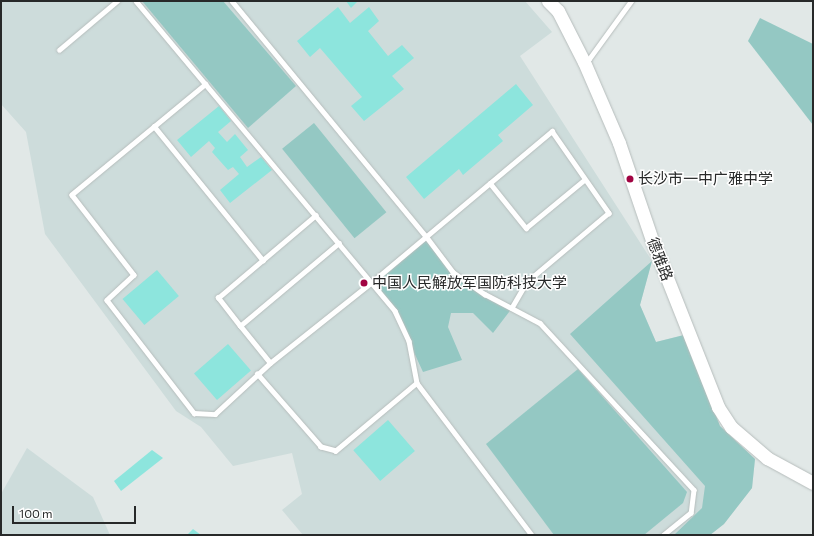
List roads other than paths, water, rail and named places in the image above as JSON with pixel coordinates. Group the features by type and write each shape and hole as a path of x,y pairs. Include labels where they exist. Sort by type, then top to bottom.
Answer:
{"street":[{"name":"德雅路","path":"548,1 558,11 586,60 619,143 652,240 718,407 731,426 767,458 813,483"},
{"name":"德雅路","path":"555,1 562,10 623,140 658,238 724,405 735,421 771,450 813,473"}],"lane":[{"path":"59,50 117,1"},
{"path":"136,1 395,311 409,341 417,383 532,535"},
{"path":"232,1 426,236 453,272 485,294 540,323 694,490 691,513 664,535"},
{"path":"586,60 631,1"},
{"path":"206,84 72,195 134,275 107,300 194,413 215,414 270,363 372,282 552,131 584,180 609,213 527,282 512,308"},
{"path":"154,126 263,260"},
{"path":"490,183 526,228 584,180"},
{"path":"270,363 218,298 316,215"},
{"path":"240,326 339,243"},
{"path":"257,374 322,447 336,451 417,383"}],"place":[{"name":"长沙市一中广雅中学","path":"630,179"},
{"name":"中国人民解放军国防科技大学","path":"364,283"}]}
